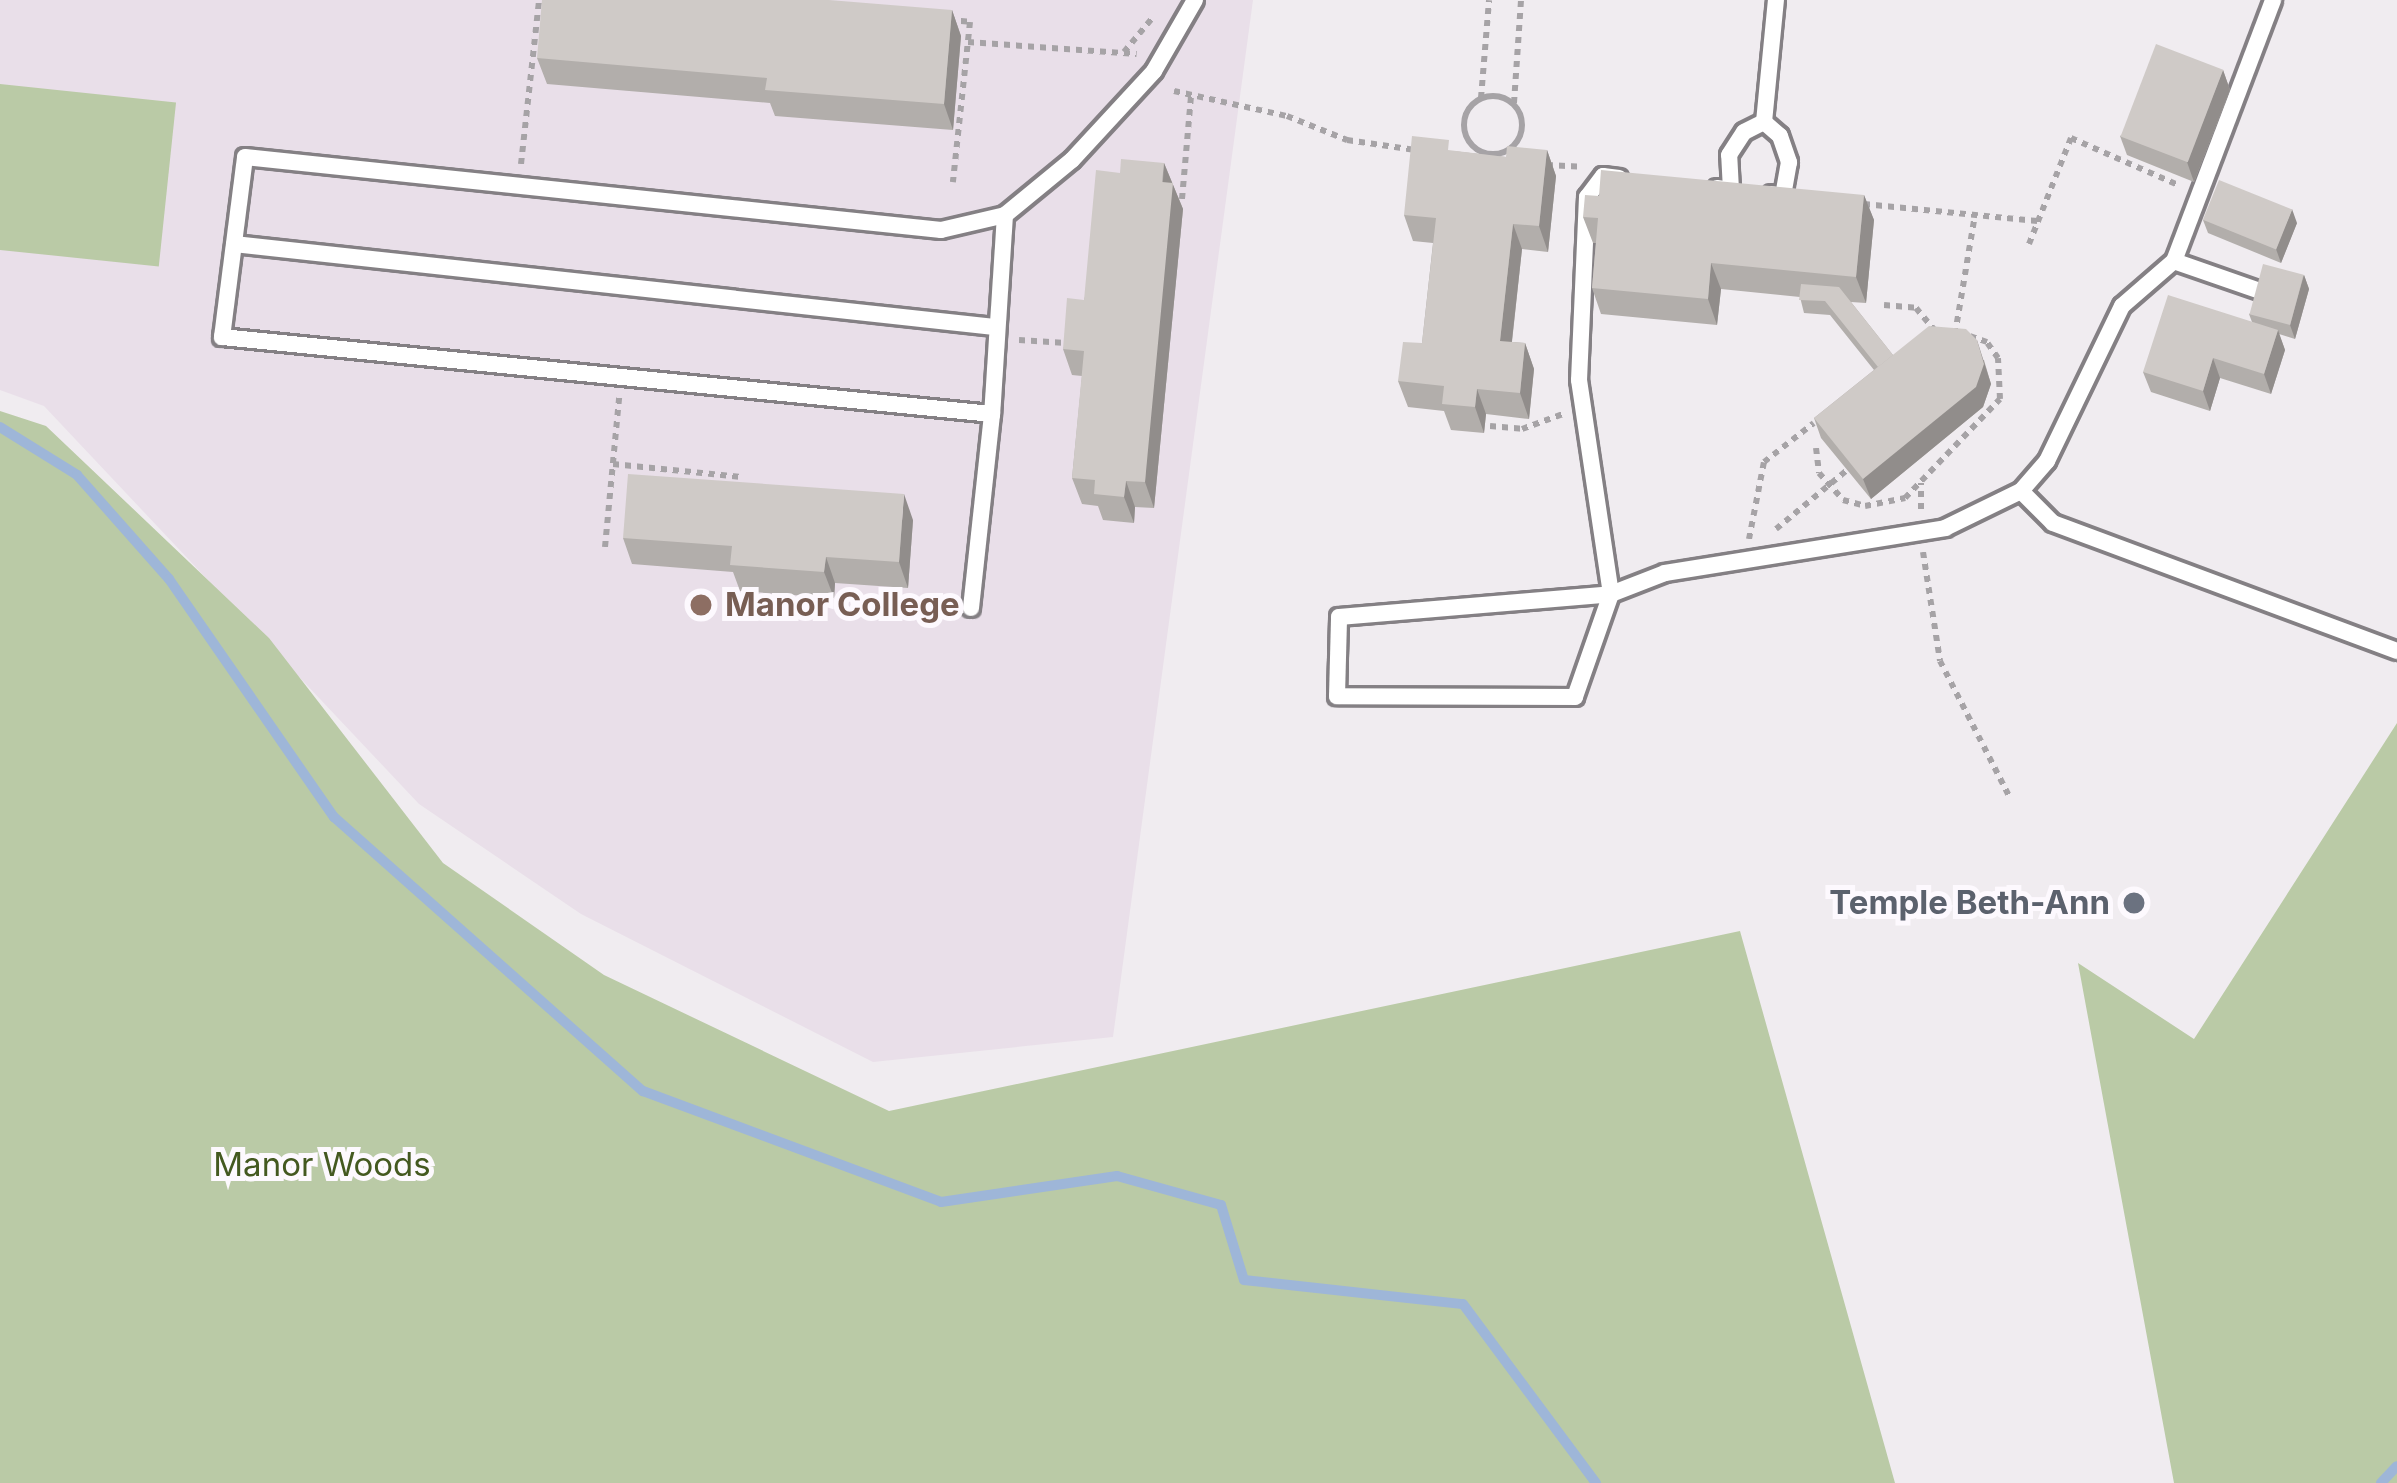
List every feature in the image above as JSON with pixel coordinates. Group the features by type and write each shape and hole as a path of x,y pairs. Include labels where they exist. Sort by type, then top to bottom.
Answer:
{"lane":[{"path":"992,414 222,337 245,157 941,230 1005,215 1072,160 1154,71 1195,0"},
{"path":"1764,122 1776,0"},
{"path":"1646,181 1603,176 1587,197 1577,337 1611,595 1575,697 1337,696 1340,617 1611,595 1665,573 1922,532 2021,490 2047,461 2122,306 2174,261 2273,0"},
{"path":"1731,190 1729,155 1744,132 1764,122"},
{"path":"1688,185 1783,196 1789,162 1780,136 1764,122"},
{"path":"971,608 992,414 1005,215"},
{"path":"234,244 996,333"},
{"path":"2174,261 2260,291"},
{"path":"2021,490 2054,523 2397,651"}],"path":[{"path":"519,185 539,0"},
{"path":"1489,0 1480,98 1465,115 1465,134 1491,157"},
{"path":"1491,157 1519,139 1522,120 1514,104 1521,0"},
{"path":"1121,54 1166,1"},
{"path":"926,18 970,22 952,182"},
{"path":"968,42 1137,54"},
{"path":"1174,91 1287,116 1347,140 1429,152"},
{"path":"1182,199 1191,96"},
{"path":"1480,98 1514,104"},
{"path":"2030,244 2072,138 2200,195"},
{"path":"1470,158 1511,162"},
{"path":"1531,164 1603,176"},
{"path":"1847,202 2037,221"},
{"path":"1954,334 1975,215"},
{"path":"1816,448 1828,484 1865,506 1905,498 1921,483 1930,463 1985,419 2005,378 1987,342 1954,334 1940,337 1916,308 1884,305"},
{"path":"996,333 1075,344"},
{"path":"605,547 621,376"},
{"path":"1490,426 1522,429 1583,407"},
{"path":"1745,560 1764,462 1814,423"},
{"path":"613,464 741,477"},
{"path":"1781,524 1847,470"},
{"path":"1921,483 1922,532 1940,661 2009,796"}],"shaded area":[{"name":"Manor College","path":"0,0 1253,0 1113,1037 873,1062 581,914 419,804 44,406 0,390"}],"green space":[{"path":"0,84 176,103 159,267 0,250"},
{"name":"Manor Woods","path":"0,411 46,426 269,638 443,863 604,975 889,1111 1740,931 1895,1483 0,1483"},
{"path":"2397,723 2397,1483 2174,1483 2078,963 2194,1039"}],"building":[{"path":"542,0 829,0 952,10 944,104 765,90 767,78 537,58"},
{"path":"2156,44 2223,70 2188,162 2121,136"},
{"path":"1412,136 1449,140 1448,150 1506,157 1507,146 1547,150 1539,226 1513,224 1500,341 1525,343 1520,393 1477,389 1475,407 1442,404 1444,386 1398,381 1403,342 1422,343 1436,218 1404,215"},
{"path":"1121,159 1164,163 1162,182 1173,183 1145,482 1126,481 1124,497 1094,494 1095,480 1072,478 1084,351 1063,349 1067,298 1084,300 1096,170 1120,173"},
{"path":"1601,170 1864,195 1856,277 1711,263 1708,299 1592,288 1598,218 1583,217 1585,195 1599,196"},
{"path":"2219,180 2292,210 2276,249 2203,220"},
{"path":"2263,264 2304,275 2290,325 2250,314"},
{"path":"1801,284 1839,287 1893,355 1878,367 1825,301 1799,300"},
{"path":"2168,295 2278,330 2264,374 2213,358 2203,391 2143,372"},
{"path":"1929,326 1966,329 1977,340 1984,364 1976,387 1863,479 1814,418"},
{"path":"628,474 904,494 899,562 826,557 824,572 730,565 732,546 623,538"}],"waterway":[{"path":"0,427 77,475 169,579 334,817 643,1091 941,1202 1117,1176 1221,1205 1244,1280 1463,1304 1596,1483"},
{"path":"2381,1483 2397,1466"}],"place":[{"name":"Manor College","path":"701,605"},
{"name":"Temple Beth-Ann","path":"2134,903"}]}
